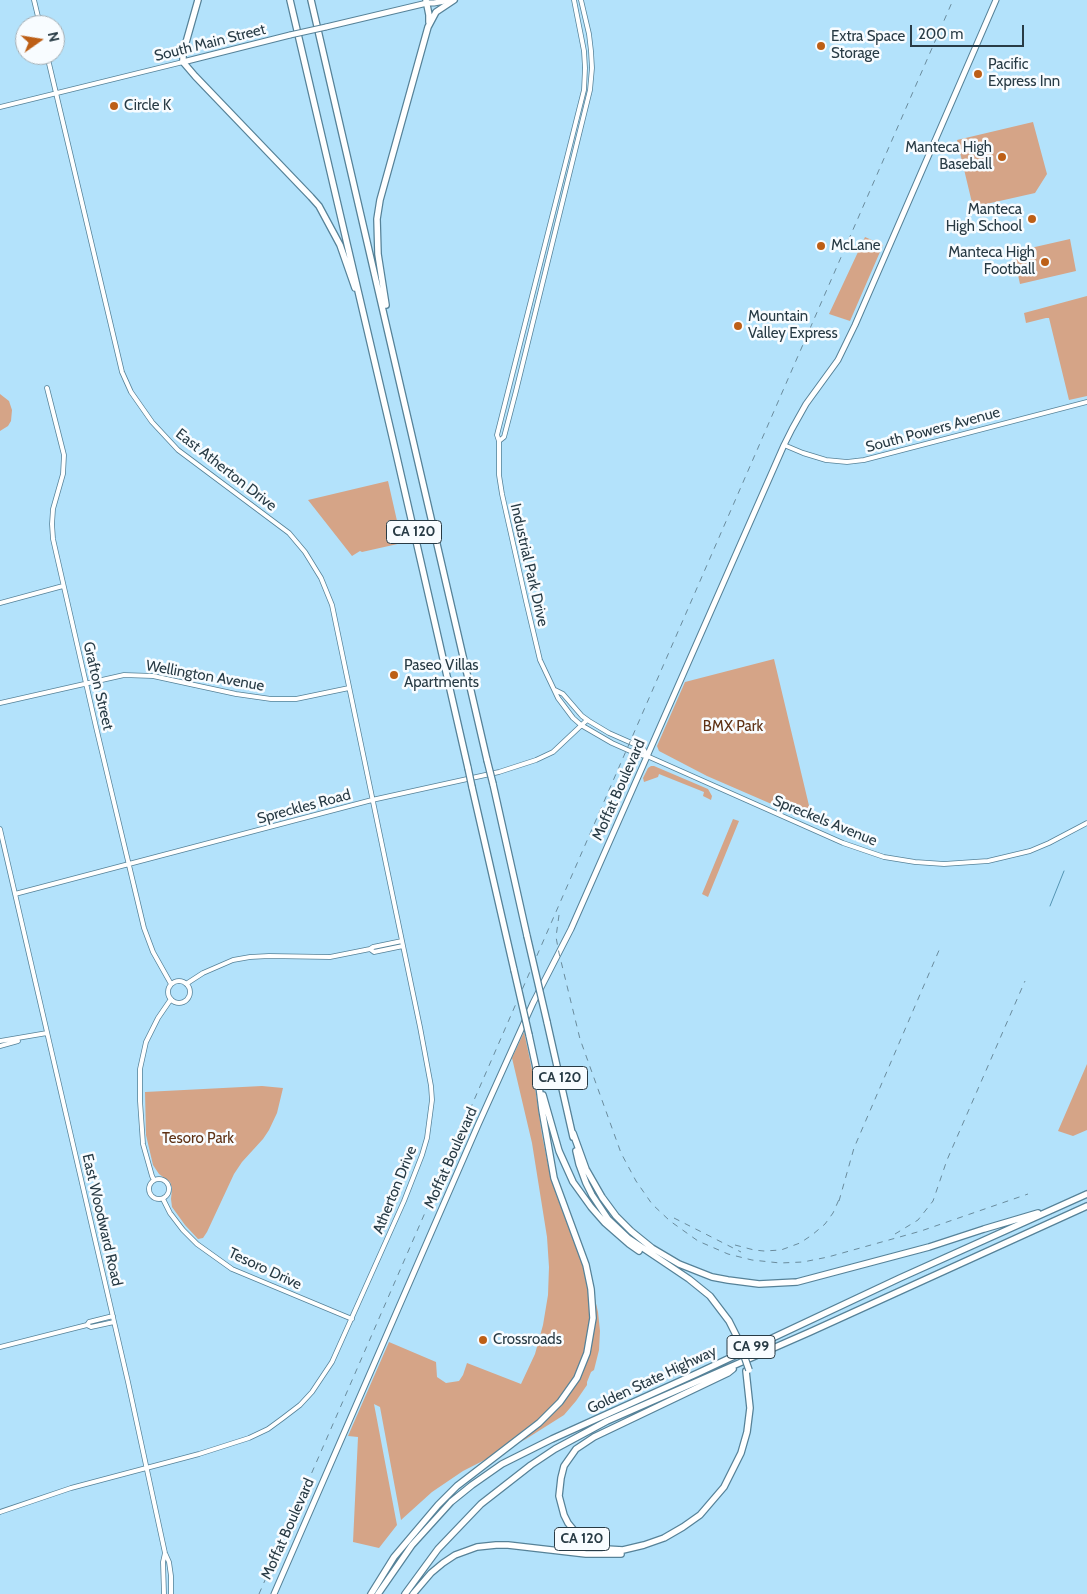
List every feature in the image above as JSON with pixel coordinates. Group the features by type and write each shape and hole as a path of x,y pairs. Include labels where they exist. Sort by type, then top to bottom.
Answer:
{"highway":[{"path":"198,0 183,53 183,62 319,206 340,245 352,282 360,296"},
{"name":"CA 120","path":"290,0 553,1136 573,1182 591,1207 630,1244 700,1292 722,1316 738,1341 748,1370 750,1408 747,1432 741,1453 724,1487 714,1501 700,1515 664,1538 623,1550 597,1547 583,1539 572,1529 561,1506 559,1487 564,1466 576,1449 602,1432 728,1373 740,1362"},
{"name":"CA 120","path":"311,0 573,1133 586,1169 602,1197 616,1216 631,1231 652,1248 679,1264 712,1277 759,1284 797,1282 922,1249 1060,1207"},
{"path":"386,319 386,304 378,254 377,219 380,200 428,28 436,12 454,0"},
{"path":"427,1 428,28"},
{"path":"371,1594 394,1558 438,1505 457,1486 539,1423 555,1408 569,1391 587,1354 593,1318 591,1289 586,1265 554,1178 537,1070"},
{"path":"573,1133 579,1164 586,1183 608,1219 628,1238 689,1279 710,1296 729,1321 738,1341"},
{"name":"Golden State Highway","path":"378,1594 412,1544 451,1502 502,1464 900,1278 1087,1194"},
{"name":"Golden State Highway","path":"405,1594 438,1549 481,1504 530,1465 555,1449 607,1421 1011,1242 1087,1206"},
{"path":"412,1594 443,1563 455,1555 477,1548 508,1545 586,1554 621,1554 656,1545 690,1526 710,1509 723,1494 735,1475 743,1456 752,1421 752,1396 748,1370"}],"main road":[{"name":"South Main Street","path":"183,62 427,1 434,3 450,0"},
{"name":"Moffat Boulevard","path":"274,1594 525,1020 572,929 784,445 806,404 838,360 855,325 996,0"}],"street":[{"path":"34,0 38,15"},
{"name":"Industrial Park Drive","path":"574,0 582,35 585,80 497,435 499,441 499,475 523,591 540,660 558,698 581,726 612,743 647,756"},
{"name":"Industrial Park Drive","path":"499,441 504,437 592,80 589,34 581,0"},
{"name":"South Main Street","path":"0,107 183,62"},
{"name":"East Atherton Drive","path":"49,65 122,372 131,392 152,422 178,450 289,533 305,552 321,578 332,605 372,800"},
{"path":"566,160 573,162"},
{"path":"558,192 564,195"},
{"name":"Grafton Street","path":"47,388 64,455 63,474 53,509 52,524 64,586 147,939 171,984"},
{"name":"South Powers Avenue","path":"784,445 826,460 846,462 864,460 1046,411 1087,402"},
{"path":"0,603 64,586"},
{"name":"Wellington Avenue","path":"0,703 112,676 153,676 236,694 271,699 296,699 349,688"},
{"name":"Industrial Park Drive","path":"555,690 563,694 587,720 609,733 643,748 647,756"},
{"name":"Spreckles Road","path":"15,894 372,800 499,772 536,760 553,752 587,720"},
{"name":"Spreckels Avenue","path":"647,756 843,843 884,857 914,862 968,863 1014,855 1049,843 1087,823"},
{"name":"Atherton Drive","path":"0,1512 71,1488 199,1454 249,1438 283,1418 312,1392 332,1362 422,1155 430,1118 431,1086 427,1060 372,800"},
{"name":"East Woodward Road","path":"0,830 113,1316 165,1553 169,1562 171,1594"},
{"path":"186,984 217,966 234,960 270,956 330,957 402,941"},
{"path":"370,949 374,952 403,946"},
{"path":"179,981 186,984 189,992 186,1000 178,1003 171,999 168,992 171,984 179,981"},
{"path":"154,1180 143,1144 140,1069 146,1042 158,1018 171,999"},
{"path":"0,1041 48,1034"},
{"path":"0,1046 27,1038"},
{"path":"154,1180 164,1180 169,1184 168,1194 163,1199 155,1198 150,1193 150,1184 154,1180"},
{"name":"Tesoro Drive","path":"163,1199 170,1213 183,1230 197,1244 226,1265 254,1279 352,1319"},
{"path":"0,1347 87,1325 90,1322 113,1316"},
{"path":"87,1325 91,1327 114,1322"},
{"name":"East Woodward Road","path":"164,1594 163,1562 165,1553"}],"green space":[{"name":"Manteca High Baseball","path":"1033,122 1047,174 1035,193 973,207 957,140"},
{"path":"865,237 883,245 850,321 829,314"},
{"name":"Manteca High Football","path":"1070,239 1076,271 1020,284 1013,252"},
{"path":"1087,296 1087,396 1069,400 1049,318 1026,323 1024,313"},
{"path":"0,394 9,401 12,410 11,421 8,426 0,431"},
{"path":"388,481 402,543 360,551 352,556 308,500"},
{"name":"BMX Park","path":"774,659 813,822 707,776 659,751 657,746 685,682"},
{"path":"651,766 708,789 712,796 711,800 703,796 704,792 659,774 658,777 644,782 643,778"},
{"path":"733,819 739,821 708,897 702,894"},
{"path":"524,1032 548,1165 556,1194 594,1295 598,1312 599,1350 594,1370 591,1372 587,1385 564,1415 526,1439 463,1471 432,1492 401,1520 380,1407 374,1404 397,1525 379,1548 353,1542 358,1437 348,1436 389,1342 436,1362 437,1377 446,1383 459,1381 467,1363 521,1384 535,1354 543,1325 548,1295 549,1267 547,1237 532,1143 512,1058"},
{"path":"1087,1064 1087,1130 1073,1136 1058,1131"},
{"name":"Tesoro Park","path":"262,1086 283,1088 277,1113 263,1139 234,1174 207,1232 203,1238 198,1239 172,1207 172,1188 170,1182 159,1174 153,1165 146,1135 145,1092"}],"waterway":[{"path":"1050,906 1064,871"}],"railway":[{"path":"259,1594 953,0"},
{"path":"559,915 556,937 580,1039 621,1153 636,1181 652,1204 670,1221 698,1241 728,1254 752,1260 780,1263 803,1262 828,1257 921,1231 1028,1194"},
{"path":"839,1201 854,1148 940,948"},
{"path":"895,1234 918,1220 933,1201 947,1160 1025,981"},
{"path":"735,1245 764,1251 781,1250 800,1243 825,1224 833,1213 841,1195"},
{"path":"674,1218 741,1252"}],"place":[{"name":"Extra Space Storage","path":"821,46"},
{"name":"Pacific Express Inn","path":"978,74"},
{"name":"Circle K","path":"114,106"},
{"name":"Manteca High Baseball","path":"1002,157"},
{"name":"Manteca High School","path":"1032,219"},
{"name":"McLane","path":"821,246"},
{"name":"Manteca High Football","path":"1045,262"},
{"name":"Mountain Valley Express","path":"738,326"},
{"name":"Paseo Villas Apartments","path":"394,675"},
{"name":"Crossroads","path":"483,1340"}]}
